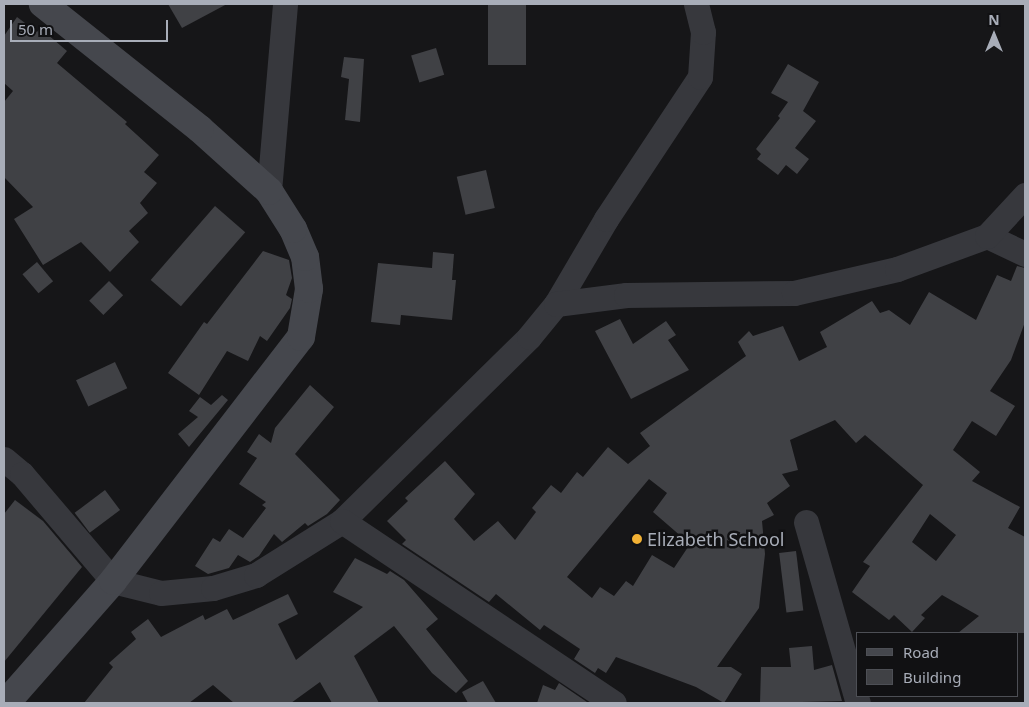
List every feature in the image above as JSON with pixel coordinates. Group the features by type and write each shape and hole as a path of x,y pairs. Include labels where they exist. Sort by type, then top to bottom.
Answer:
{"street":[{"path":"8,696 113,581 301,337 309,289 305,257 293,229 269,191 200,130 43,4"},
{"path":"269,191 285,4"},
{"path":"4,459 22,474 113,581 161,593 213,588 256,575 342,520 529,337 556,304 606,219 700,77 703,32 696,4"},
{"path":"556,304 626,295 794,293 897,269 987,236 1025,195"},
{"path":"987,236 1025,254"},
{"path":"342,520 614,703"},
{"path":"806,522 856,696"}],"building":[{"path":"168,4 227,4 182,28"},
{"path":"488,4 526,4 526,65 488,65"},
{"path":"17,17 37,32 40,28 67,51 57,63 127,122 125,124 159,155 144,172 157,183 140,203 148,213 129,231 139,242 110,272 81,242 43,265 14,219 33,207 4,177 4,102 13,91 4,83 4,36"},
{"path":"436,48 444,75 419,82 411,56"},
{"path":"344,57 364,59 360,122 345,120 349,79 341,77"},
{"path":"788,64 819,82 803,111 816,121 795,148 809,159 797,174 786,165 778,175 757,159 761,154 756,149 780,118 778,116 788,102 771,93"},
{"path":"486,170 495,208 466,215 457,177"},
{"path":"215,206 245,232 181,306 151,280"},
{"path":"263,251 289,260 292,278 286,295 292,299 290,308 267,341 260,336 248,361 227,351 199,395 168,373 204,322 207,324"},
{"path":"433,252 454,254 452,280 456,280 452,320 401,315 400,325 371,322 378,263 432,268"},
{"path":"37,262 53,281 39,293 22,274"},
{"path":"1017,266 1025,268 1025,322 1011,360 990,391 1015,406 996,436 972,421 953,450 980,472 972,481 1020,507 1008,528 1025,537 1025,633 959,632 979,616 942,595 921,615 925,618 912,632 894,615 889,620 852,592 870,566 863,562 923,485 865,435 856,443 835,420 790,440 798,470 782,474 790,486 767,503 774,515 762,521 765,554 759,608 717,667 731,667 742,674 724,703 696,687 616,657 606,673 598,668 595,673 574,659 580,649 544,625 540,630 496,594 489,602 402,544 406,540 387,521 408,501 405,498 445,461 475,494 454,519 474,541 498,521 515,540 536,512 532,508 551,485 561,493 577,472 583,477 608,447 628,464 650,446 640,433 746,356 738,342 749,331 753,336 783,326 799,361 827,347 820,332 872,301 880,313 889,310 910,325 929,292 976,320 997,275 1011,281","holes":["649,479 667,493 653,512 690,544 674,568 652,555 633,586 626,581 614,596 600,587 592,598 567,577","930,514 956,535 936,561 912,542"]},
{"path":"109,281 123,295 103,315 89,301"},
{"path":"620,319 633,344 666,321 676,335 668,340 689,370 631,399 595,331"},
{"path":"115,362 127,388 88,406 76,380"},
{"path":"310,385 334,407 295,454 340,500 327,514 308,526 305,523 282,542 274,534 259,556 250,562 238,555 229,568 208,574 195,566 213,538 220,542 229,529 243,538 266,508 262,505 266,502 239,484 257,458 247,452 259,434 271,443 275,428"},
{"path":"222,395 228,400 189,447 178,434 198,417 189,411 200,397 211,405"},
{"path":"105,490 120,510 90,533 75,513"},
{"path":"15,500 43,521 82,567 4,662 4,514"},
{"path":"796,551 803,611 786,613 779,553"},
{"path":"355,558 387,574 390,571 404,580 438,619 426,629 468,681 456,693 432,673 394,626 354,656 379,703 332,703 320,682 291,703 234,703 213,685 189,703 84,703 113,667 109,663 136,639 131,632 148,619 161,637 203,615 205,620 227,609 233,620 288,594 298,614 278,624 296,660 363,607 333,592"},
{"path":"812,646 814,670 832,665 842,701 760,703 761,667 791,667 789,648"},
{"path":"483,681 496,703 468,703 462,692"},
{"path":"559,683 587,703 537,703 543,685 555,690"}],"place":[{"name":"Elizabeth School","path":"637,539"}]}
